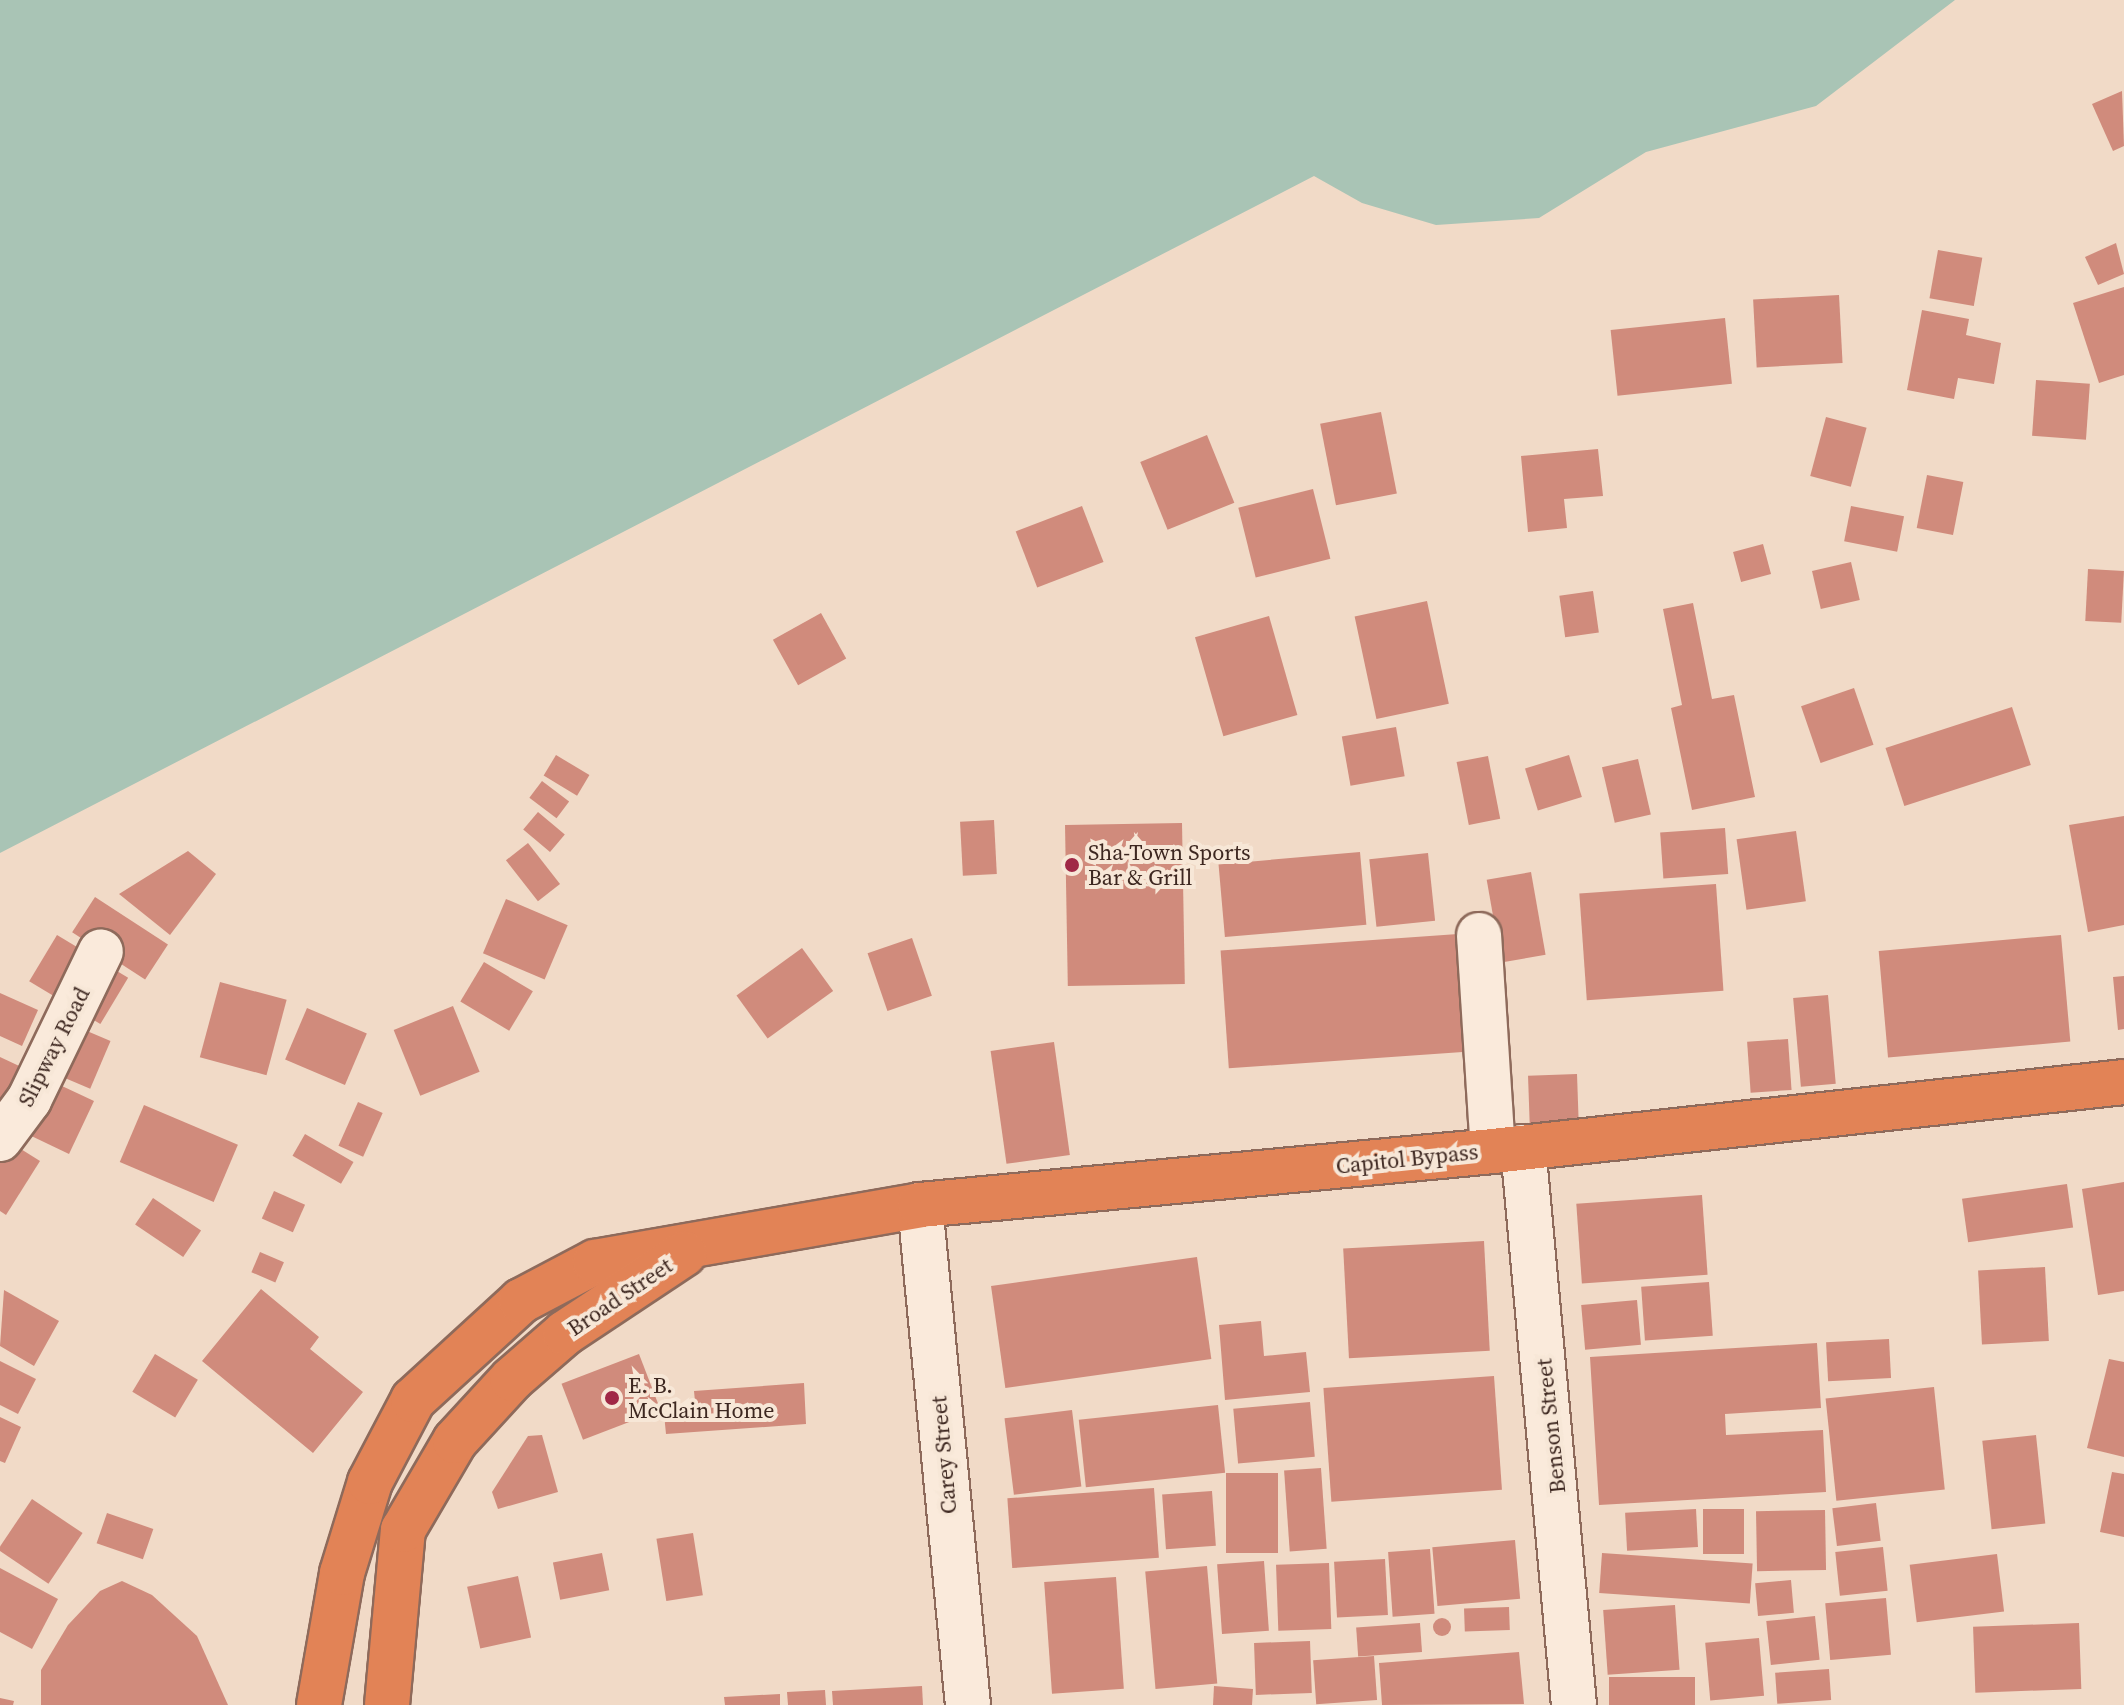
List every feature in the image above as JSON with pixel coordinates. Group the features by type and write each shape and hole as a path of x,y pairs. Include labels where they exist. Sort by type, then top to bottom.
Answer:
{"highway":[{"name":"Capitol Bypass","path":"693,1248 920,1205 1508,1149 2124,1082"},
{"name":"Broad Street","path":"319,1705 342,1573 370,1482 413,1400 521,1301 595,1262 693,1248"},
{"name":"Broad Street","path":"387,1705 403,1530 455,1441 512,1379 565,1333 693,1248"}],"street":[{"name":"Benson Street","path":"1479,935 1508,1149 1574,1705"},
{"name":"Slipway Road","path":"0,1139 29,1100 101,951"},
{"name":"Carey Street","path":"920,1205 968,1705"}],"shaded area":[{"path":"0,0 1955,0 1816,106 1646,152 1539,218 1436,225 1362,203 1314,176 0,853"}],"building":[{"path":"2122,91 2124,146 2113,151 2092,104"},
{"path":"2116,243 2124,274 2098,285 2085,257"},
{"path":"1938,250 1982,258 1974,306 1929,298"},
{"path":"2124,287 2124,375 2099,383 2073,303"},
{"path":"1839,295 1843,363 1757,367 1753,300"},
{"path":"1922,310 1969,319 1966,335 2001,343 1994,384 1958,378 1954,399 1907,390"},
{"path":"1725,318 1732,384 1618,396 1611,330"},
{"path":"2036,380 2090,384 2086,440 2032,436"},
{"path":"1381,412 1397,493 1336,505 1320,424"},
{"path":"1826,417 1867,428 1851,487 1810,476"},
{"path":"1207,435 1234,503 1168,530 1140,462"},
{"path":"1598,449 1603,496 1564,499 1567,528 1528,532 1521,456"},
{"path":"1927,475 1963,482 1953,535 1917,528"},
{"path":"1313,489 1330,559 1256,577 1238,508"},
{"path":"1082,506 1104,562 1037,587 1016,531"},
{"path":"1851,506 1904,516 1897,552 1844,541"},
{"path":"1763,544 1771,574 1741,582 1733,552"},
{"path":"1851,562 1860,600 1821,609 1812,571"},
{"path":"2088,569 2124,571 2121,623 2085,621"},
{"path":"1593,591 1599,633 1565,637 1559,596"},
{"path":"1427,601 1449,704 1376,719 1355,616"},
{"path":"1693,603 1712,699 1734,695 1755,797 1692,810 1671,708 1682,705 1663,609"},
{"path":"821,613 846,658 798,685 773,640"},
{"path":"1269,616 1297,715 1223,736 1195,637"},
{"path":"1854,688 1874,745 1821,763 1801,706"},
{"path":"2012,707 2031,765 1904,806 1886,748"},
{"path":"1396,727 1405,776 1351,786 1342,737"},
{"path":"556,755 589,775 577,796 544,776"},
{"path":"1569,755 1582,797 1538,811 1525,768"},
{"path":"1488,756 1500,819 1469,825 1457,762"},
{"path":"1638,759 1651,815 1615,823 1602,767"},
{"path":"542,781 569,801 557,818 529,798"},
{"path":"538,812 565,834 550,852 523,830"},
{"path":"2124,816 2124,925 2088,932 2069,825"},
{"path":"994,820 997,874 963,876 960,822"},
{"path":"1182,823 1185,984 1068,986 1065,825"},
{"path":"1725,828 1728,874 1663,878 1660,833"},
{"path":"1796,831 1806,901 1746,910 1737,839"},
{"path":"528,843 560,884 538,901 506,860"},
{"path":"188,851 216,874 170,935 119,894"},
{"path":"1360,852 1366,925 1225,937 1219,864"},
{"path":"1428,853 1435,921 1376,927 1369,859"},
{"path":"1531,872 1546,955 1501,963 1487,880"},
{"path":"1716,884 1723,991 1587,1000 1579,894"},
{"path":"95,897 168,944 145,980 72,932"},
{"path":"506,899 568,925 545,979 483,953"},
{"path":"1458,934 1466,1052 1229,1068 1221,951"},
{"path":"57,935 128,978 100,1024 29,981"},
{"path":"2061,935 2070,1042 1888,1058 1879,951"},
{"path":"912,938 932,996 887,1011 868,953"},
{"path":"802,948 833,991 768,1038 736,996"},
{"path":"484,962 533,991 509,1031 460,1001"},
{"path":"2124,976 2124,1029 2118,1030 2113,977"},
{"path":"220,982 287,1000 266,1075 200,1057"},
{"path":"0,993 38,1010 22,1046 0,1036"},
{"path":"1828,995 1836,1084 1801,1087 1793,998"},
{"path":"453,1006 480,1072 420,1096 394,1030"},
{"path":"307,1008 367,1033 345,1085 285,1060"},
{"path":"47,1014 111,1041 90,1089 27,1062"},
{"path":"1788,1039 1792,1090 1751,1093 1747,1042"},
{"path":"1054,1042 1070,1155 1006,1164 991,1051"},
{"path":"0,1057 94,1101 69,1154 0,1121"},
{"path":"1577,1074 1579,1124 1530,1126 1528,1076"},
{"path":"358,1102 383,1113 363,1157 338,1146"},
{"path":"144,1105 238,1145 214,1202 120,1162"},
{"path":"305,1134 353,1162 341,1184 292,1156"},
{"path":"0,1136 40,1161 6,1215 0,1211"},
{"path":"2124,1182 2124,1291 2098,1295 2082,1189"},
{"path":"2067,1184 2073,1228 1968,1242 1962,1199"},
{"path":"274,1191 305,1205 293,1232 262,1218"},
{"path":"1702,1195 1708,1275 1582,1284 1576,1204"},
{"path":"153,1198 201,1230 183,1257 135,1225"},
{"path":"1484,1241 1490,1351 1349,1358 1343,1248"},
{"path":"260,1252 284,1262 275,1282 251,1272"},
{"path":"1197,1257 1211,1359 1005,1388 991,1286"},
{"path":"2045,1267 2049,1341 1982,1344 1978,1271"},
{"path":"1709,1282 1713,1336 1645,1341 1641,1287"},
{"path":"261,1289 319,1337 310,1349 363,1392 313,1453 202,1361"},
{"path":"4,1290 59,1321 34,1366 0,1346"},
{"path":"1637,1300 1641,1345 1585,1350 1581,1305"},
{"path":"1261,1321 1264,1356 1306,1352 1310,1392 1225,1400 1219,1325"},
{"path":"1889,1339 1891,1378 1828,1381 1826,1342"},
{"path":"1817,1343 1821,1408 1725,1414 1726,1435 1823,1430 1826,1492 1599,1505 1590,1357"},
{"path":"155,1354 198,1380 175,1417 132,1392"},
{"name":"E. B. McClain Home","path":"639,1354 661,1410 583,1440 562,1384"},
{"path":"2109,1359 2124,1362 2124,1457 2087,1448"},
{"path":"0,1361 36,1379 18,1414 0,1405"},
{"path":"1494,1376 1502,1490 1331,1502 1323,1388"},
{"path":"804,1383 806,1424 666,1434 664,1414 696,1412 694,1391"},
{"path":"1934,1387 1945,1489 1836,1501 1826,1398"},
{"path":"1310,1402 1315,1457 1238,1464 1233,1409"},
{"path":"1218,1405 1225,1473 1086,1487 1079,1420"},
{"path":"1072,1410 1081,1486 1014,1495 1005,1418"},
{"path":"0,1417 21,1427 5,1463 0,1461"},
{"path":"542,1435 558,1492 498,1509 492,1492 528,1436"},
{"path":"2036,1435 2045,1524 1992,1529 1982,1441"},
{"path":"1321,1468 1327,1549 1290,1551 1284,1471"},
{"path":"2112,1472 2124,1474 2124,1537 2100,1532"},
{"path":"1226,1473 1278,1473 1278,1553 1226,1553"},
{"path":"1154,1488 1159,1558 1012,1568 1007,1498"},
{"path":"1212,1491 1216,1546 1166,1549 1162,1494"},
{"path":"32,1499 83,1533 48,1584 0,1551"},
{"path":"1876,1503 1881,1541 1837,1546 1832,1508"},
{"path":"1696,1509 1698,1547 1627,1551 1625,1513"},
{"path":"1703,1509 1744,1509 1744,1554 1703,1554"},
{"path":"1825,1510 1826,1570 1757,1571 1756,1511"},
{"path":"107,1513 153,1529 143,1559 97,1543"},
{"path":"693,1533 703,1595 666,1601 656,1539"},
{"path":"1515,1540 1520,1599 1437,1606 1432,1547"},
{"path":"1883,1547 1888,1591 1840,1596 1835,1552"},
{"path":"1430,1549 1435,1614 1393,1617 1388,1552"},
{"path":"602,1553 609,1590 560,1600 553,1563"},
{"path":"1602,1553 1753,1564 1750,1603 1599,1593"},
{"path":"1997,1554 2004,1612 1917,1622 1910,1565"},
{"path":"1385,1559 1388,1615 1337,1618 1334,1562"},
{"path":"1264,1561 1269,1631 1222,1634 1217,1564"},
{"path":"1329,1563 1331,1629 1278,1631 1276,1565"},
{"path":"1207,1566 1217,1684 1156,1689 1145,1571"},
{"path":"0,1568 58,1599 32,1649 0,1632"},
{"path":"518,1576 531,1638 480,1648 467,1587"},
{"path":"1116,1577 1124,1689 1052,1694 1044,1582"},
{"path":"1791,1580 1794,1613 1758,1616 1755,1583"},
{"path":"122,1581 152,1595 197,1636 228,1705 41,1705 41,1670 68,1625 100,1591"},
{"path":"1886,1598 1891,1655 1830,1660 1825,1603"},
{"path":"1675,1605 1680,1670 1608,1675 1603,1610"},
{"path":"1509,1607 1510,1630 1465,1632 1464,1609"},
{"path":"1815,1616 1820,1660 1771,1665 1766,1621"},
{"path":"1442,1618 1451,1627 1442,1636 1433,1627"},
{"path":"1420,1623 1422,1652 1358,1656 1356,1627"},
{"path":"2079,1623 2081,1689 1975,1693 1973,1627"},
{"path":"1759,1638 1764,1696 1710,1700 1705,1643"},
{"path":"1310,1641 1312,1693 1256,1695 1254,1643"},
{"path":"1519,1652 1524,1704 1382,1705 1379,1663"},
{"path":"1374,1656 1377,1700 1316,1704 1313,1660"},
{"path":"1829,1669 1831,1700 1777,1704 1775,1673"},
{"path":"1609,1677 1695,1677 1695,1705 1609,1705"},
{"path":"922,1686 923,1705 833,1705 832,1691"},
{"path":"1214,1686 1253,1689 1252,1705 1213,1705"},
{"path":"825,1690 826,1705 788,1705 787,1692"},
{"path":"780,1694 780,1705 725,1705 724,1697"},
{"path":"0,1698 14,1701 13,1705 0,1705"}],"place":[{"name":"Sha-Town Sports Bar & Grill","path":"1072,865"},
{"name":"E. B. McClain Home","path":"612,1398"}]}
